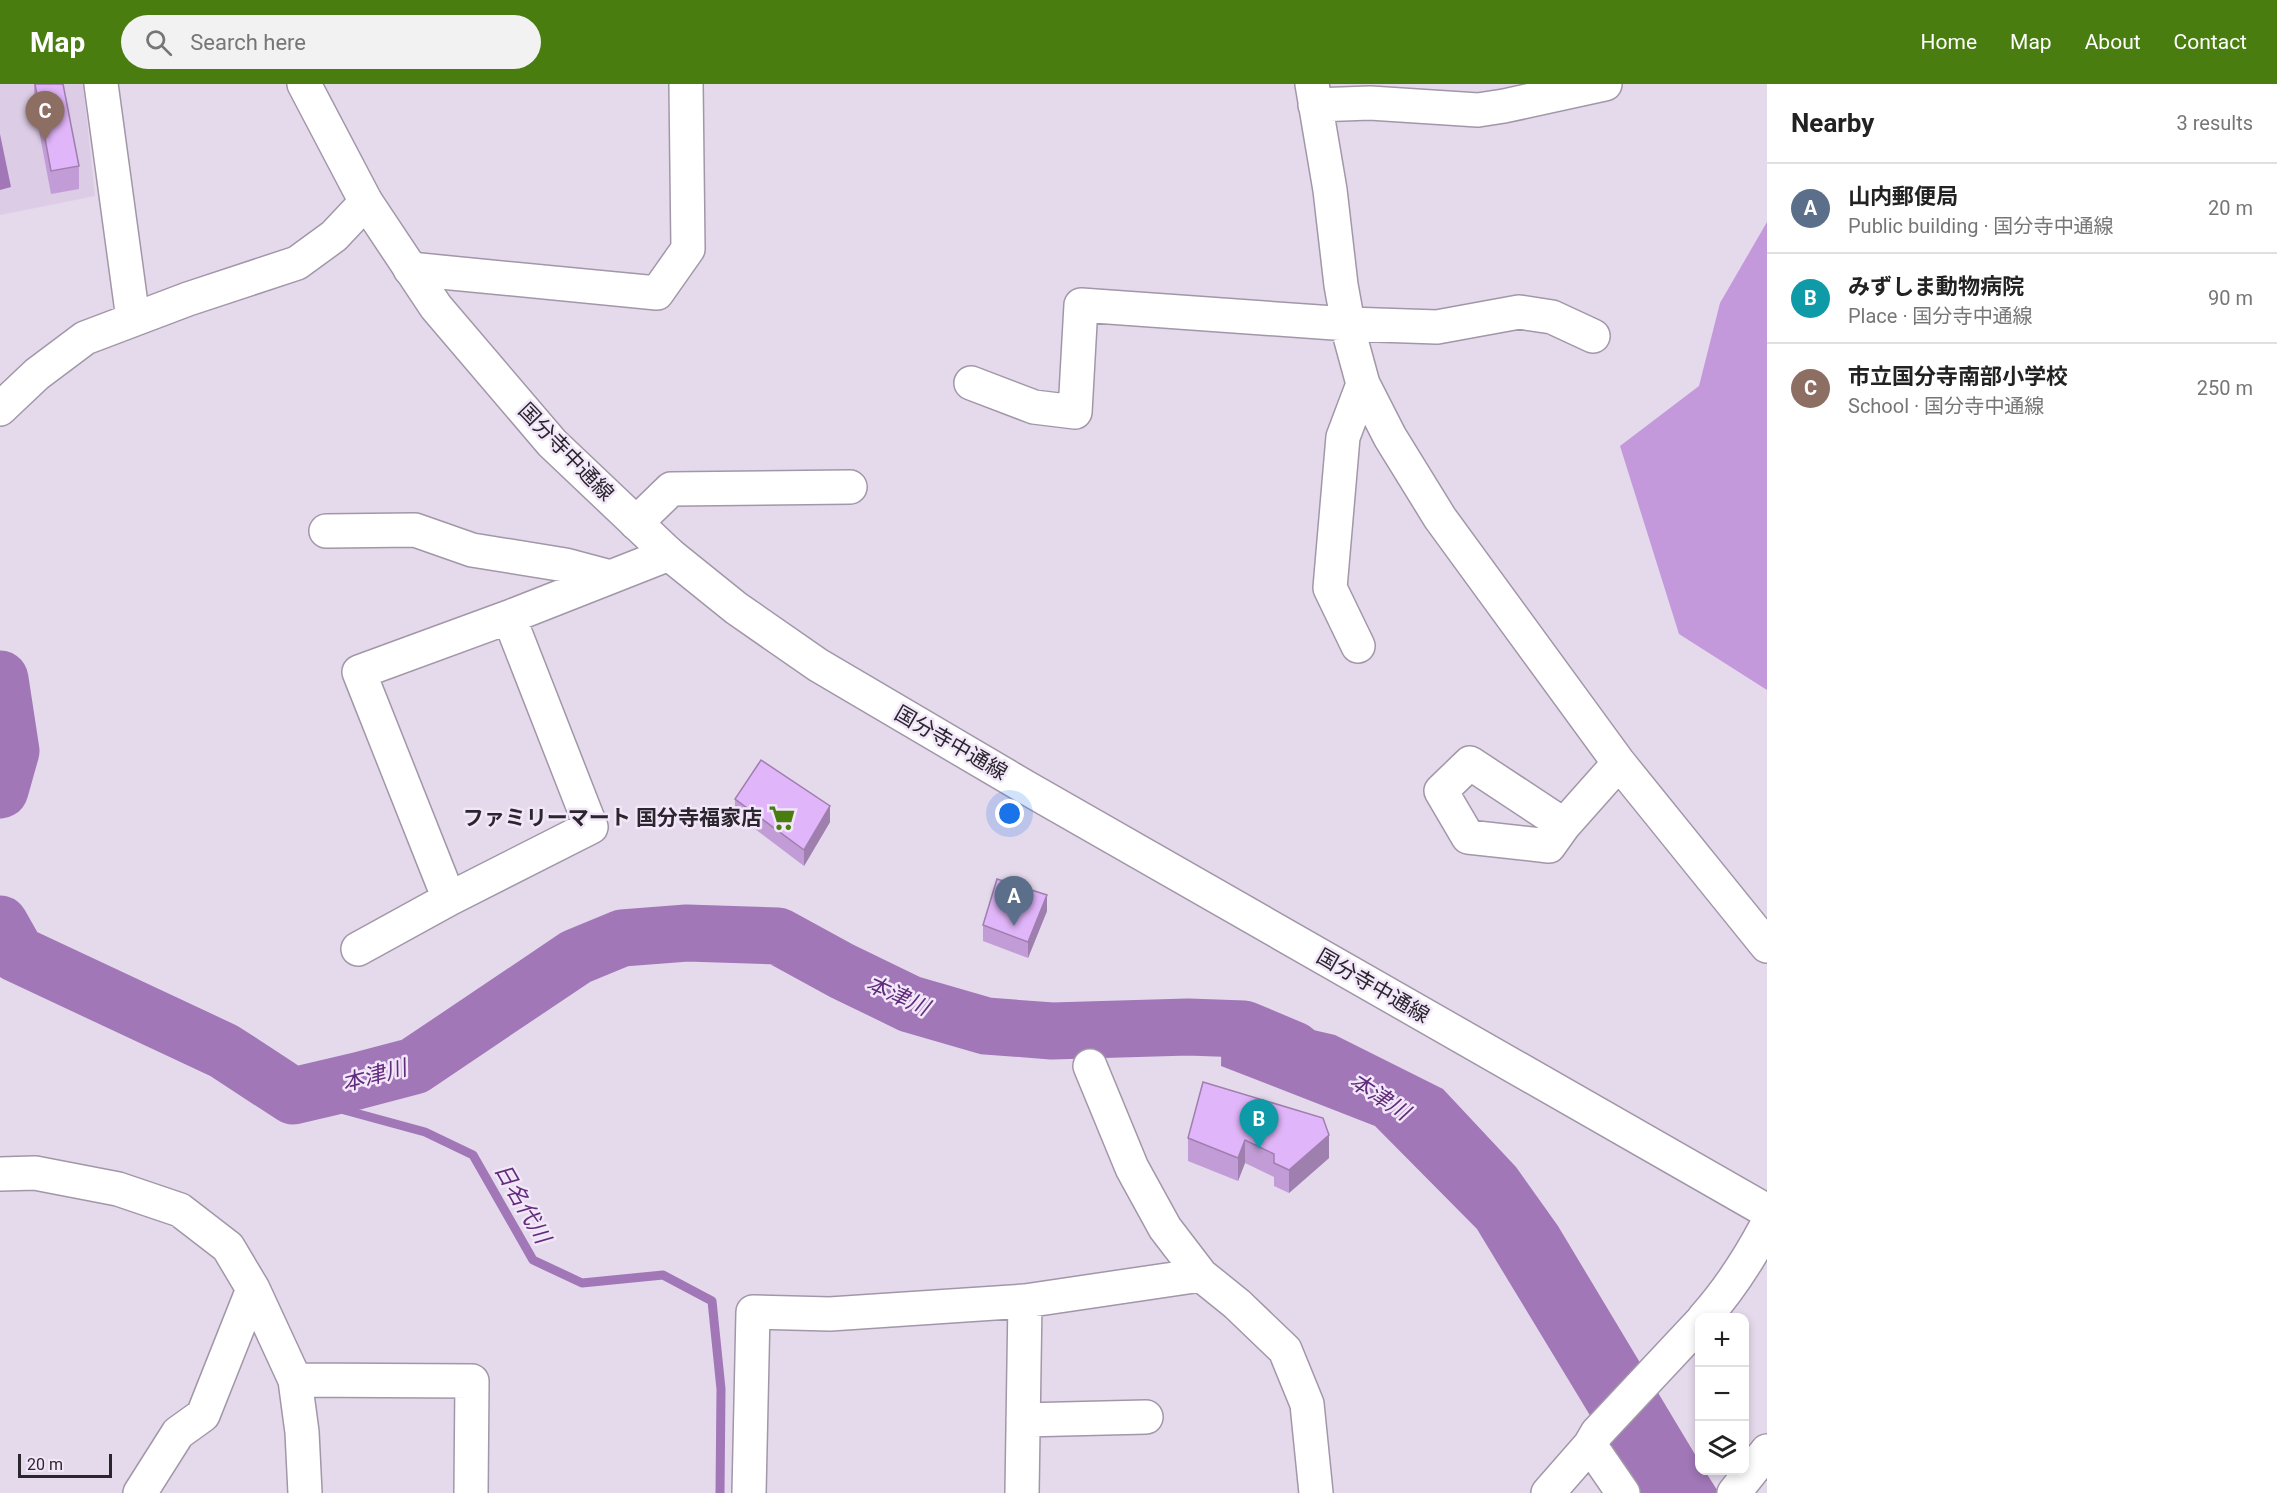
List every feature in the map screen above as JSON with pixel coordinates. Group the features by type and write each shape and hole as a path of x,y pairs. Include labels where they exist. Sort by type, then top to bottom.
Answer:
{"main road":[{"path":"101,84 133,319"},
{"name":"国分寺中通線","path":"304,84 366,202 435,307 552,443 669,554 736,608 818,665 1037,794 1767,1211"},
{"path":"410,269 657,293 688,249 686,84"},
{"path":"1605,84 1478,110 1370,103 1313,95 1330,190 1348,324 1363,384 1390,437 1440,518 1619,763 1767,946"},
{"path":"0,409 38,374 85,338 188,298 297,263 334,236 366,202"},
{"path":"970,383 1034,406 1074,412 1082,305 1348,324 1437,327 1519,312 1552,317 1593,336"},
{"path":"1358,646 1330,588 1343,437 1363,384"},
{"path":"636,523 671,489 850,487"},
{"path":"326,531 416,530 472,550 565,565 610,577"},
{"path":"449,899 359,672 509,617 669,554"},
{"path":"358,950 449,899 591,827 509,617"},
{"path":"1564,825 1619,763"},
{"path":"1090,1066 1132,1168 1166,1228 1201,1275 1237,1304 1285,1350 1307,1404 1316,1493"},
{"path":"0,1174 35,1173 118,1189 180,1210 228,1247 253,1289 296,1380 305,1493"},
{"path":"1708,1313 1726,1294 1767,1225"},
{"path":"749,1493 753,1312 830,1314 1025,1300 1201,1275"},
{"path":"140,1493 178,1433 203,1415 253,1289"},
{"path":"1022,1493 1025,1300"},
{"path":"1548,1493 1593,1439 1695,1328"},
{"path":"296,1380 472,1381 471,1493"},
{"path":"1023,1420 1146,1417"},
{"path":"1593,1439 1623,1493"},
{"path":"1734,1493 1767,1451"}],"shaded area":[{"path":"0,84 83,84 95,196 0,215"},
{"path":"1767,222 1767,690 1679,634 1620,446 1699,386 1720,303"}],"water":[{"path":"0,134 11,187 0,190"},
{"path":"1222,1009 1335,1035 1443,1089 1516,1167 1558,1226 1695,1454 1695,1475 1708,1475 1719,1493 1637,1493 1477,1229 1375,1126 1221,1066"}],"building":[{"path":"35,84 63,84 79,166 51,171"},
{"name":"ファミリーマート 国分寺福家店","path":"761,760 830,806 804,850 735,799"},
{"path":"997,879 1047,895 1028,942 983,925"},
{"path":"1203,1082 1323,1118 1329,1135 1289,1170 1274,1163 1274,1154 1245,1140 1238,1158 1188,1138"}],"waterway":[{"name":"本津川","path":"0,679 11,751 0,790"},
{"name":"本津川","path":"0,924 17,954 224,1051 293,1096 414,1066 576,957 622,938 687,933 778,936 842,971 910,1004 986,1026 1052,1031 1188,1027 1244,1029 1294,1050"},
{"name":"日名代川","path":"293,1096 425,1132 473,1155 533,1260 582,1283 663,1275 712,1301 721,1389 720,1493"}],"place":[{"name":"市立国分寺南部小学校","path":"45,141"},
{"name":"ファミリーマート 国分寺福家店","path":"782,818"},
{"name":"山内郵便局","path":"1014,926"},
{"name":"みずしま動物病院","path":"1259,1149"}]}
